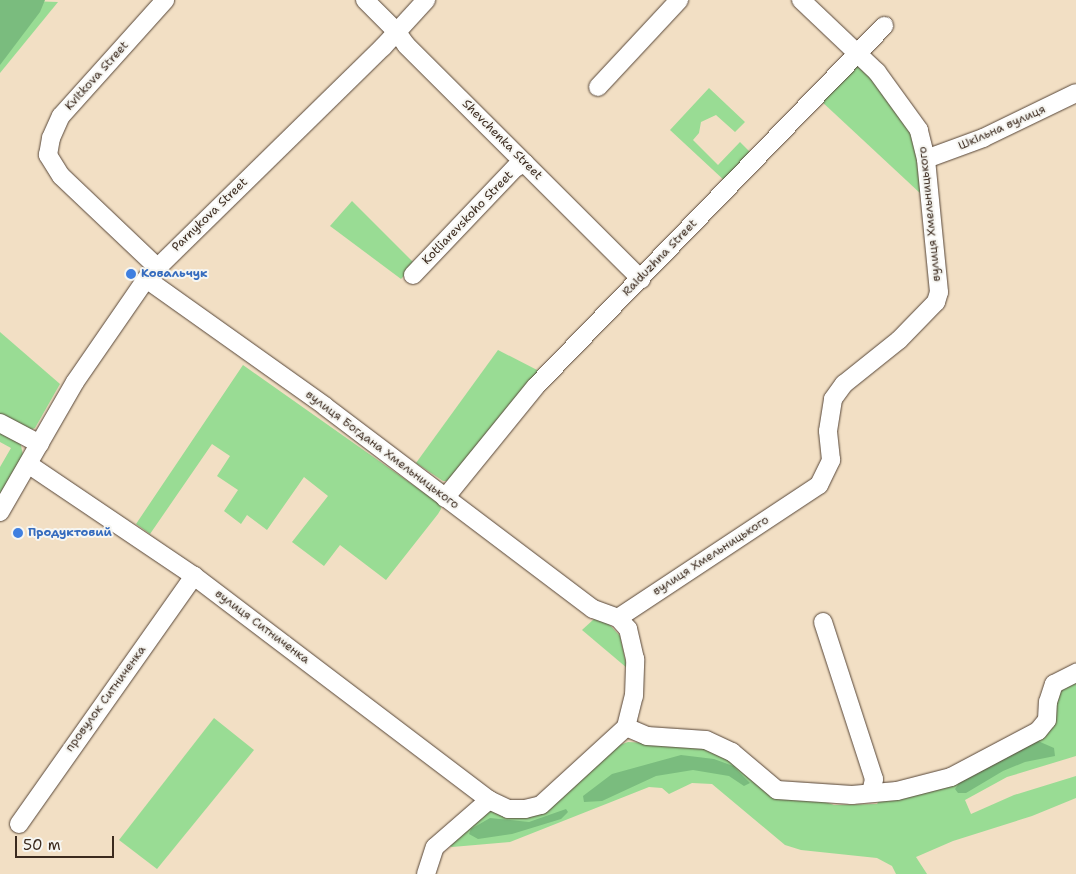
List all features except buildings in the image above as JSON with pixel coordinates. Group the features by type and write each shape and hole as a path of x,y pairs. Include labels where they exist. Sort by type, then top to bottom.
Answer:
{"street":[{"name":"Kvitkova Street","path":"151,273 61,176 48,155 50,138 61,116 165,0"},
{"name":"Shevchenka Street","path":"365,0 396,31 406,45 641,279"},
{"name":"Parnykova Street","path":"0,512 75,382 151,273 426,0"},
{"path":"598,87 679,0"},
{"name":"вулиця Хмельницького","path":"618,618 819,485 829,470 828,430 833,399 844,384 899,340 936,302 939,292 926,159 915,123 889,87 858,52 801,0"},
{"name":"Raiduzhna Street","path":"445,498 536,386 884,26"},
{"name":"Шкільна вулиця","path":"926,159 983,138 1076,93"},
{"name":"Kotliarevskoho Street","path":"413,275 515,168 525,163"},
{"name":"вулиця Богдана Хмельницького","path":"151,273 593,609 618,618"},
{"path":"0,423 40,444"},
{"name":"вулиця Ситниченка","path":"28,464 194,576 489,800 508,809 525,809 540,805 626,727"},
{"name":"провулок Ситниченка","path":"19,824 194,576"},
{"path":"618,618 628,629 635,659 634,696 626,727 647,736 706,740 732,752 777,790 852,795 897,791 951,777 1038,730 1047,720 1048,702 1054,684 1076,673"},
{"path":"823,622 874,778 871,793"},
{"path":"426,874 435,847 489,800"}],"green space":[{"path":"0,0 58,2 0,73"},
{"path":"0,0 45,0 40,12 0,65"},
{"path":"855,64 861,64 913,132 921,194 820,100"},
{"path":"709,88 745,122 735,132 716,115 701,122 699,133 693,140 718,165 740,142 752,154 726,182 670,130"},
{"path":"352,201 415,264 401,279 330,226"},
{"path":"0,332 60,384 35,428 30,430 0,416"},
{"path":"498,350 539,371 449,481 443,481 416,463"},
{"path":"243,365 440,504 441,509 438,514 386,580 340,545 324,566 292,542 328,496 304,477 267,530 247,515 241,524 224,511 238,490 217,476 230,456 212,444 150,534 136,524"},
{"path":"0,431 20,441 23,455 0,494 0,467 11,448 0,442"},
{"path":"594,619 606,621 620,636 627,668 582,630"},
{"path":"1076,678 1076,756 1007,777 965,800 971,814 1014,795 1076,776 1076,798 1032,816 953,841 916,857 927,874 896,874 892,866 877,858 801,850 785,845 712,784 692,783 669,794 662,788 649,787 510,842 452,847 445,844 487,810 526,814 614,747 628,742 704,746 729,758 749,775 834,805 877,804 881,798 1040,734 1054,693"},
{"path":"214,718 254,750 157,869 119,840"},
{"path":"1038,741 1054,748 1055,756 1025,762 1003,771 966,793 958,793 955,789 962,779"},
{"path":"681,755 714,759 733,766 750,783 744,786 729,776 693,770 656,776 602,801 584,802 583,796 612,774"},
{"path":"566,809 568,812 561,819 512,834 478,839 469,834 471,829 490,818 529,822"}],"place":[{"name":"Ковальчук","path":"131,274"},
{"name":"Продуктовий","path":"18,533"}]}
